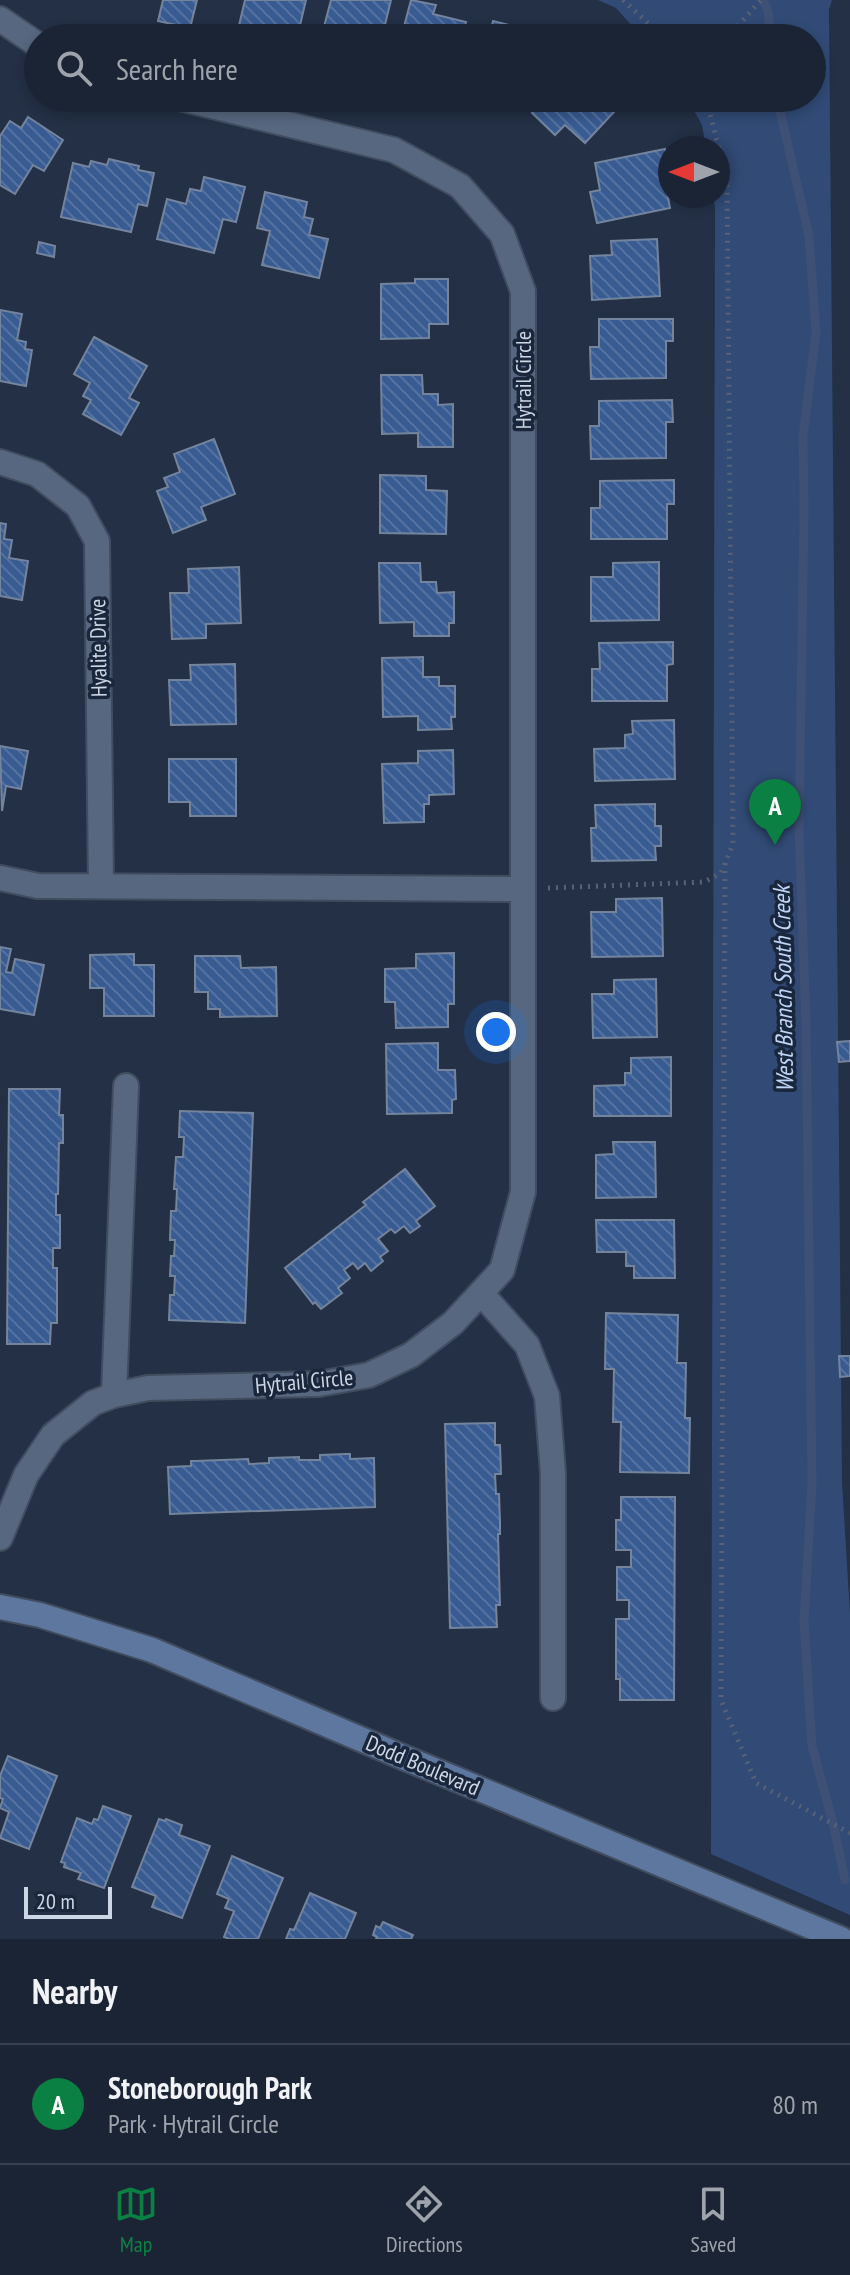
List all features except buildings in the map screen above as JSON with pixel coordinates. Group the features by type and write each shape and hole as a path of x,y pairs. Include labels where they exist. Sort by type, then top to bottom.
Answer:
{"main road":[{"name":"Dodd Boulevard","path":"0,1607 40,1615 152,1650 841,1939"}],"street":[{"path":"0,19 24,35"},
{"name":"Hytrail Circle","path":"0,1538 26,1475 53,1435 93,1403 148,1388 319,1384 369,1375 411,1355 453,1323 502,1270 523,1192 523,291 502,234 460,186 394,150 237,112"},
{"name":"Hyalite Drive","path":"0,462 37,474 78,506 97,541 101,886"},
{"path":"0,878 38,886 523,889"},
{"path":"114,1395 126,1086"},
{"path":"481,1293 527,1345 547,1396 553,1473 553,1698"}],"path":[{"path":"623,0 649,24"},
{"path":"740,24 761,0"},
{"path":"523,889 704,882 721,873 733,844 727,180 710,112"},
{"path":"725,863 721,1700 756,1783 850,1833"}],"shaded area":[{"path":"598,0 832,0 829,10 842,1482 850,1614 850,1915 711,1854 715,208 730,208 730,136 704,136 695,112 826,112 826,24 630,24 616,8"}],"waterway":[{"name":"West Branch South Creek","path":"763,0 769,24"},
{"name":"West Branch South Creek","path":"780,112 809,236 816,332 803,436 799,830 806,1023 812,1483 804,1622 812,1746 845,1880"}],"place":[{"name":"Stoneborough Park","path":"775,845"}]}
